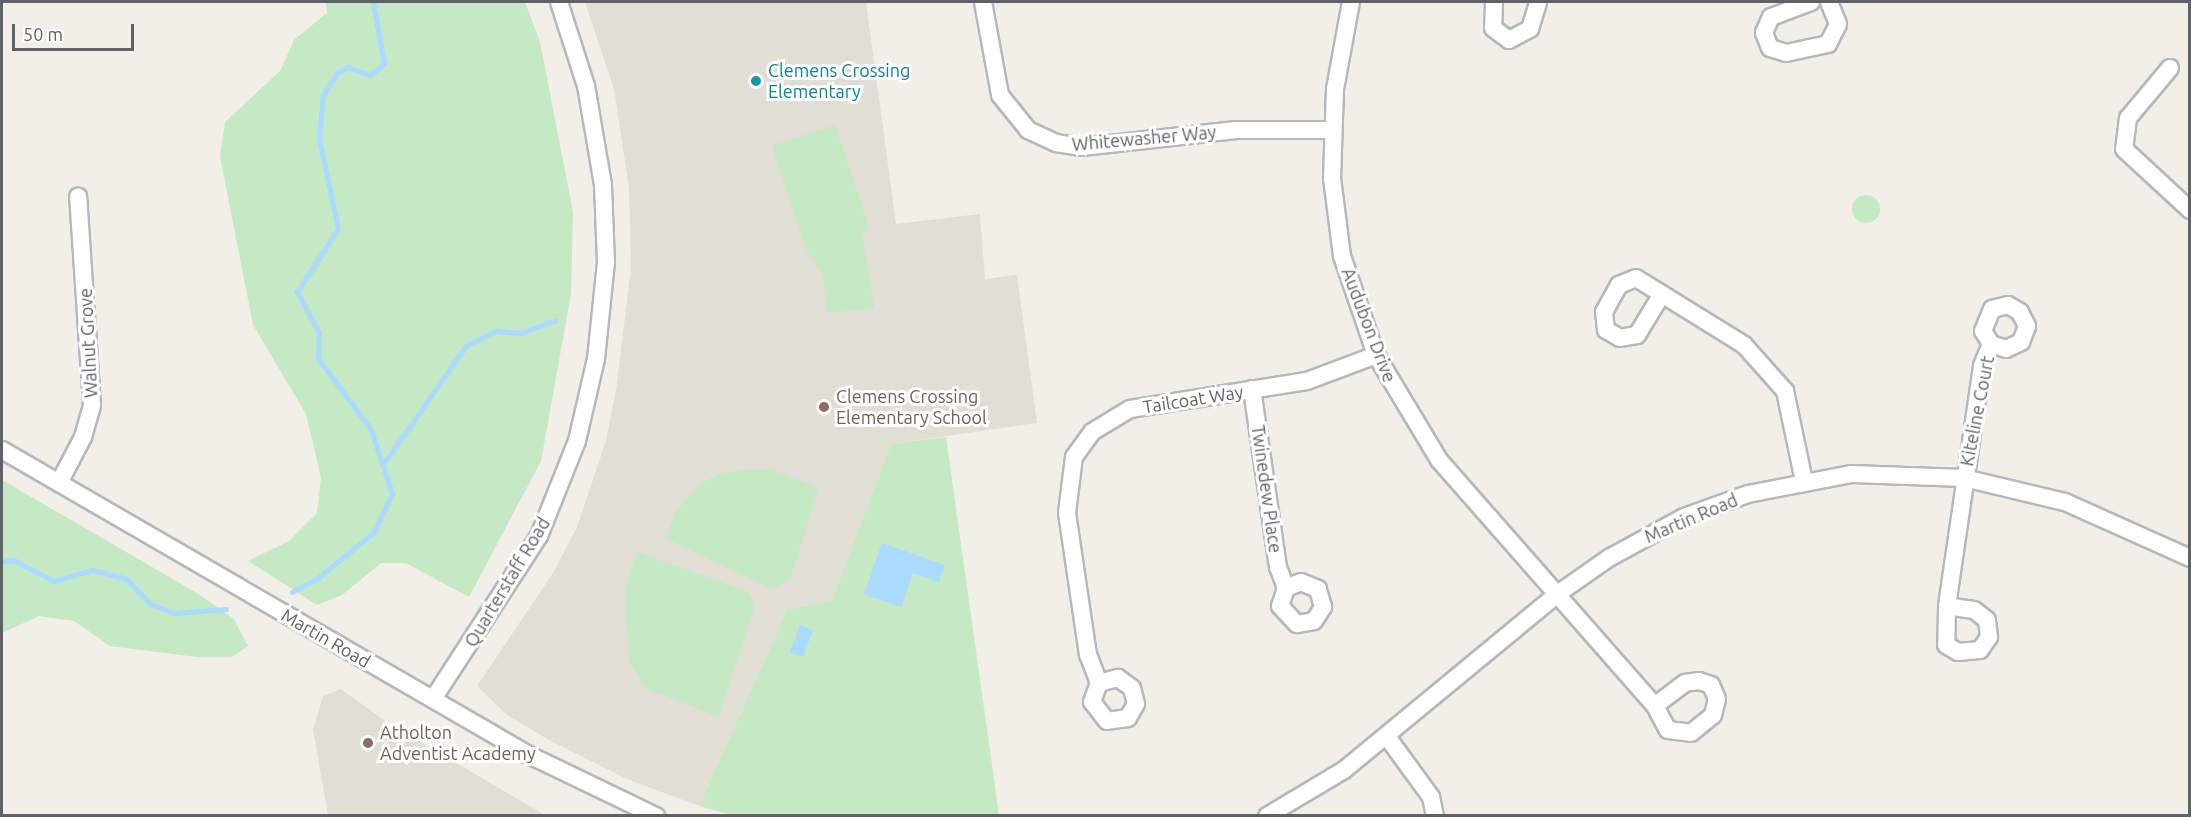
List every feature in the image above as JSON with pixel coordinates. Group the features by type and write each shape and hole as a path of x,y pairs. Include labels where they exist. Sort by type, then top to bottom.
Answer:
{"street":[{"name":"Quarterstaff Road","path":"433,699 538,536 577,441 596,359 606,263 603,185 586,86 560,2"},
{"name":"Whitewasher Way","path":"983,2 1000,95 1028,130 1056,143 1082,147 1236,130 1332,130"},
{"name":"Audubon Drive","path":"1351,2 1332,130 1342,255 1376,355 1439,460 1655,706"},
{"path":"1494,2 1493,27 1509,40 1530,29 1538,2"},
{"path":"1811,2 1771,17 1764,33 1770,48 1786,53 1828,44 1838,24 1829,2"},
{"path":"2170,68 2128,118 2124,149 2190,210"},
{"name":"Walnut Grove","path":"60,483 92,405 78,196"},
{"path":"1662,294 1727,333 1775,374 1793,412 1804,481"},
{"name":"Kiteline Court","path":"1947,606 1982,366 1991,344"},
{"name":"Tailcoat Way","path":"1099,683 1088,656 1067,513 1074,457 1092,432 1130,409 1325,376 1376,355"},
{"name":"Twinedew Place","path":"1252,389 1278,567 1286,588"},
{"name":"Martin Road","path":"2,450 582,784 656,816"},
{"name":"Martin Road","path":"1267,816 1314,792 1388,738 1556,595 1684,517 1748,494 1804,481 1892,473 1964,478 2065,502 2190,558"},
{"path":"1388,738 1431,797 1435,816"}],"shaded area":[{"name":"Clemens Crossing Elementary School","path":"585,2 866,2 896,224 980,214 985,279 1017,275 1037,423 891,444 832,600 787,610 699,806 627,779 547,739 507,715 477,686 553,573 577,527 606,441 616,390 631,268 629,188 614,89"},
{"name":"Atholton Adventist Academy","path":"341,689 388,723 545,815 328,815 313,730 323,696"}],"green space":[{"path":"326,2 525,2 540,42 573,212 571,294 541,461 469,597 406,563 381,563 342,595 317,605 248,561 289,541 317,513 321,477 306,414 253,325 220,156 225,122 280,71 294,40 327,13"},
{"path":"835,125 870,230 862,233 874,308 827,313 823,276 807,251 772,146"},
{"path":"1866,195 1876,199 1880,209 1876,219 1866,223 1856,219 1852,209 1856,199"},
{"path":"946,437 999,815 736,816 699,806 787,610 832,600 891,444"},
{"path":"746,469 770,469 819,488 790,579 772,589 665,538 677,510 698,486 718,474"},
{"path":"2,480 197,593 234,619 248,646 232,657 197,657 110,646 74,621 39,616 2,633"},
{"path":"637,552 747,591 755,606 719,717 645,688 629,659 625,588"}],"water":[{"path":"882,543 945,565 939,582 913,573 901,607 864,594"},
{"path":"800,625 813,630 803,657 790,652"}],"waterway":[{"path":"292,592 318,578 374,532 392,494 371,430 318,359 319,333 297,292 338,229 319,138 323,96 337,73 348,67 370,75 384,64 373,2"},
{"path":"385,462 466,346 495,331 521,333 556,320"},
{"path":"2,562 14,560 54,581 92,570 127,579 151,604 175,613 226,609"}],"place":[{"name":"Clemens Crossing Elementary","path":"756,81"},
{"name":"Clemens Crossing Elementary School","path":"824,407"},
{"name":"Atholton Adventist Academy","path":"368,743"}]}
